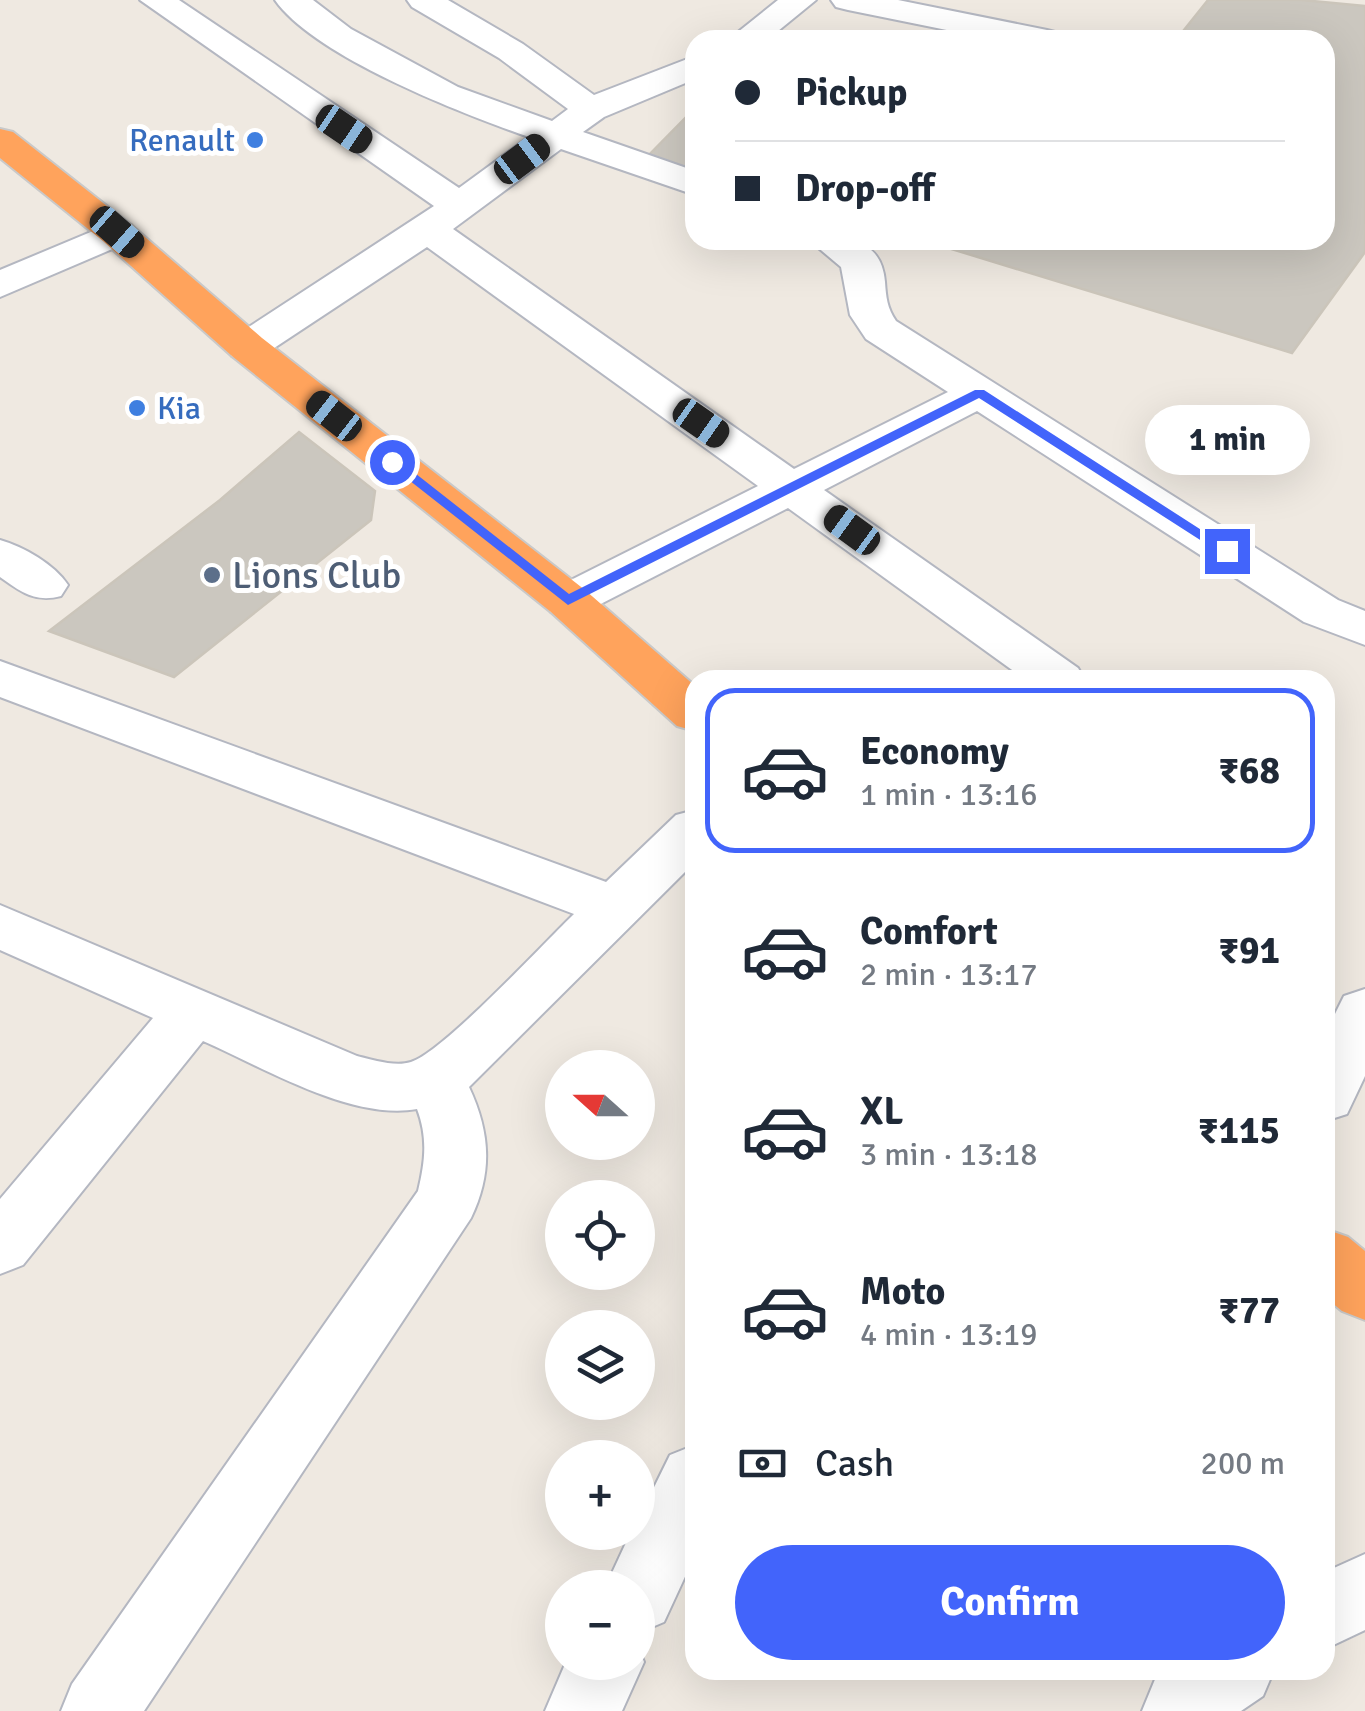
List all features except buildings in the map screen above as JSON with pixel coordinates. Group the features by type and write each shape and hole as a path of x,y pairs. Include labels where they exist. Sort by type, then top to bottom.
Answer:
{"highway":[{"path":"0,140 117,232 247,347 568,601 685,705"},
{"path":"1335,1265 1365,1292"}],"street":[{"path":"157,0 283,58 443,218 792,488 1046,670"},
{"path":"292,0 339,36 445,95 685,181"},
{"path":"424,0 512,51 591,110"},
{"path":"742,0 794,5"},
{"path":"848,0 996,30"},
{"path":"759,30 794,5"},
{"path":"283,58 339,36 387,10"},
{"path":"247,347 443,218 591,110 684,78"},
{"path":"0,285 117,232"},
{"path":"843,250 862,262 867,279 863,292 866,313 881,330 1320,611 1365,629"},
{"path":"568,601 979,393"},
{"path":"0,555 44,585"},
{"path":"0,678 616,908"},
{"path":"0,926 344,1077 377,1086 415,1088 436,1080 685,839"},
{"path":"0,1246 194,1010"},
{"path":"1335,1075 1365,1012"},
{"path":"99,1711 448,1198 460,1151 454,1120 436,1080"},
{"path":"651,1570 685,1499"},
{"path":"1335,1607 1365,1589"},
{"path":"583,1711 598,1680"},
{"path":"1180,1711 1183,1704 1220,1680"}],"place":[{"name":"Renault","path":"255,140"},
{"name":"Kia","path":"137,408"},
{"name":"Lions Club","path":"212,575"}],"route":[{"path":"392,462 568,601 979,393 1227,551"}]}
